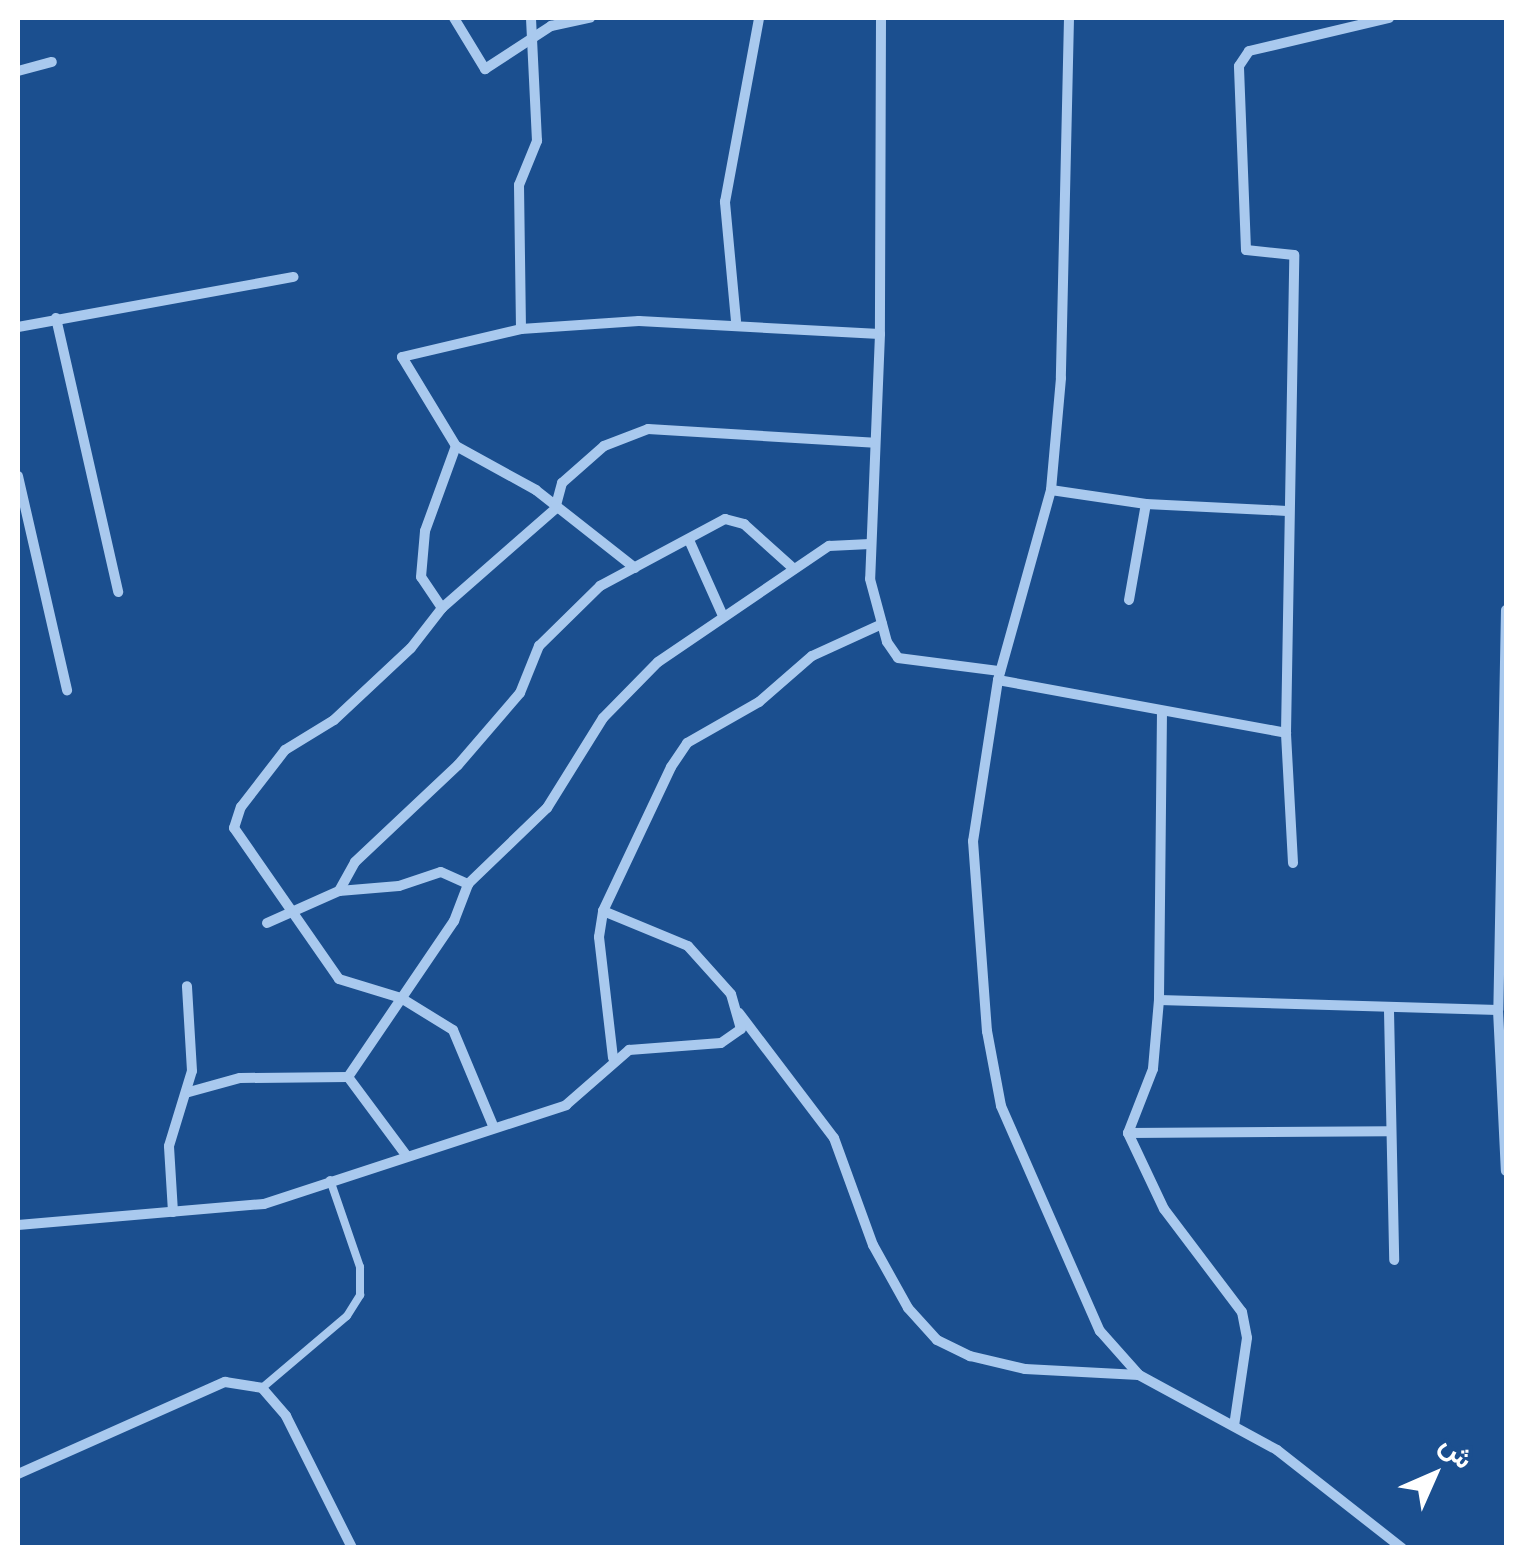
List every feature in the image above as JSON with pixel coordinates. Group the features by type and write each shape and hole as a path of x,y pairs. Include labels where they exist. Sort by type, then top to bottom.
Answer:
{"street":[{"path":"454,18 485,69 550,26 590,18"},
{"path":"520,328 519,184 537,141 531,18"},
{"path":"736,321 725,202 759,18"},
{"path":"881,18 880,334 870,579 892,652 905,662 999,675 1286,733"},
{"path":"1069,18 1061,378 1052,490 999,675 973,841 988,1032 1001,1106 1100,1331 1139,1375 1276,1450 1402,1548"},
{"path":"1294,863 1286,733 1294,255 1246,250 1240,58 1389,18"},
{"path":"18,70 52,62"},
{"path":"18,327 294,277"},
{"path":"56,318 118,592"},
{"path":"635,568 504,469 456,446 402,357 520,328 736,321 880,334"},
{"path":"494,1128 453,1030 401,998 339,979 298,914 234,828 241,807 284,750 314,734 411,648 442,608 555,510 562,483 604,446 648,429 875,443"},
{"path":"442,608 421,577 425,531 456,446"},
{"path":"18,476 67,690"},
{"path":"1052,490 1146,504 1287,511"},
{"path":"1129,600 1146,504"},
{"path":"339,891 355,862 458,765 520,693 540,646 600,586 725,519 744,524 794,569"},
{"path":"689,540 723,616"},
{"path":"348,1077 454,921 468,884 547,808 604,718 658,662 829,546 870,544"},
{"path":"1506,610 1498,1010 1506,1171"},
{"path":"613,1058 599,937 603,912 686,742 759,702 812,656 882,624"},
{"path":"1162,711 1159,1000 1153,1069 1128,1134 1164,1209 1242,1312 1247,1338 1234,1426"},
{"path":"268,923 298,914 339,891 399,886 441,872 468,884"},
{"path":"603,912 688,946 731,994 739,1013 834,1138 872,1244 908,1308 937,1340 1025,1368 1139,1375"},
{"path":"173,1212 169,1146 189,1092 186,986"},
{"path":"1159,1000 1389,1011 1498,1010"},
{"path":"1389,1011 1394,1260"},
{"path":"18,1225 264,1204 566,1105 613,1058 629,1050 721,1042 741,1030 739,1013"},
{"path":"189,1092 240,1078 348,1077"},
{"path":"348,1077 406,1155"},
{"path":"1128,1134 1390,1131"},
{"path":"18,1474 225,1382 262,1388 286,1416 352,1548"}],"lane":[{"path":"262,1388 347,1316 360,1295 360,1267 330,1180"}]}
